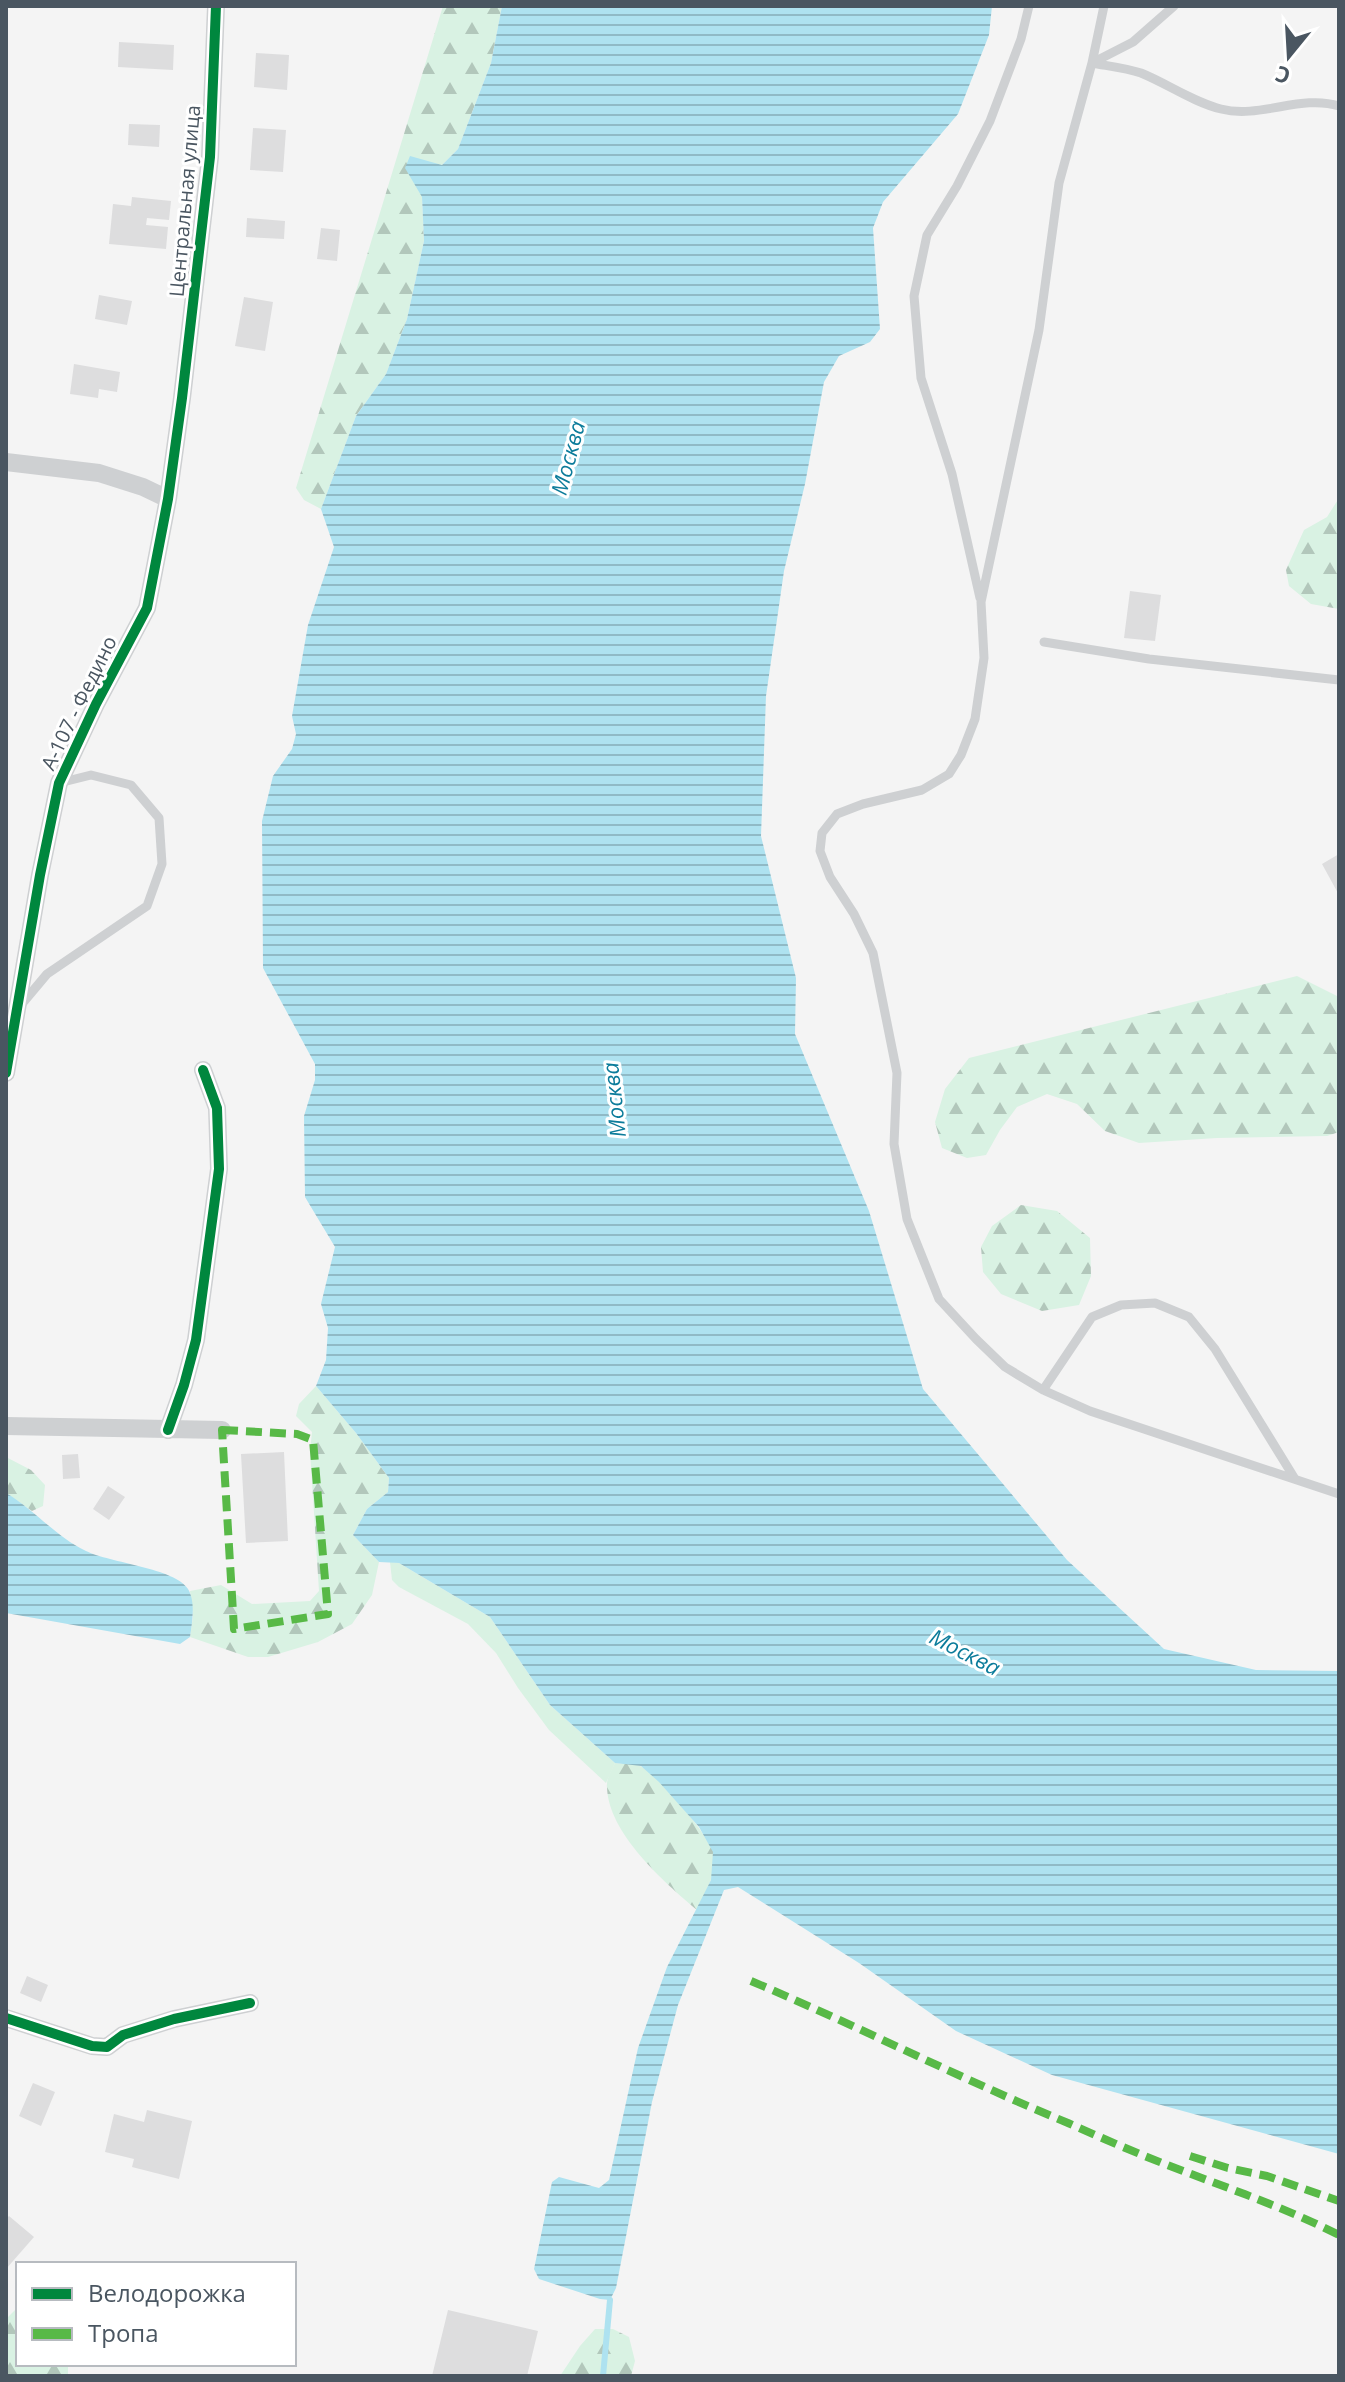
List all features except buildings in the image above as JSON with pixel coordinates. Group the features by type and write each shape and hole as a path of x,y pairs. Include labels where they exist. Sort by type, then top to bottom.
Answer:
{"street":[{"name":"Центральная улица","path":"182,398 210,157 216,6"},
{"name":"А-107 - Федино","path":"6,1073 59,783 96,704 147,608 168,499 182,398"},
{"path":"6,462 99,473 143,487 168,499"},
{"path":"168,1430 196,1340 219,1169 217,1108 203,1070"},
{"path":"6,1426 222,1430"},
{"path":"6,2018 92,2046 107,2047 123,2035 174,2019 250,2003"}],"lane":[{"path":"1029,6 1021,39 990,121 957,186 927,235 914,296 921,378 952,474 981,602 984,658 975,719 961,755 949,774 922,790 863,804 837,814 822,833 820,851 830,877 854,914 873,953 897,1073 894,1144 907,1219 939,1299 1005,1367 1043,1390 1090,1411 1339,1494"},
{"path":"981,602 1039,330 1059,183 1092,63 1104,6"},
{"path":"1092,63 1133,42 1174,6"},
{"path":"1092,63 1139,73 1222,110 1254,112 1290,105 1329,103 1339,106"},
{"path":"1044,642 1149,659 1339,680"},
{"path":"17,1011 47,974 147,906 162,864 159,818 131,785 91,775 59,783"},
{"path":"1043,1390 1092,1317 1121,1305 1155,1303 1189,1317 1215,1349 1296,1479"}],"green space":[{"path":"443,6 502,6 491,63 458,149 442,165 422,197 424,241 407,319 386,374 356,416 321,509 304,500 296,488"},
{"path":"1339,498 1339,609 1311,604 1289,586 1286,570 1304,530 1327,517"},
{"path":"1297,976 1339,997 1339,1132 1327,1136 1139,1143 1105,1131 1077,1104 1047,1094 1017,1107 986,1155 967,1158 942,1148 935,1122 945,1089 969,1058"},
{"path":"1021,1205 1057,1211 1090,1238 1091,1276 1079,1305 1042,1311 1001,1294 983,1272 981,1247 992,1226"},
{"path":"316,1386 389,1478 388,1492 367,1509 353,1535 379,1562 372,1595 352,1624 318,1642 268,1657 248,1657 190,1637 193,1616 190,1591 221,1585 252,1604 310,1601 319,1591 310,1451 312,1432 296,1416 299,1404"},
{"path":"6,1457 31,1470 45,1485 43,1506 32,1511 6,1493"},
{"path":"390,1562 399,1563 490,1617 550,1705 615,1763 606,1783 549,1730 496,1653 468,1624 399,1587 392,1580"},
{"path":"615,1763 637,1765 657,1779 709,1843 714,1866 697,1910 654,1871 617,1822 607,1784"},
{"path":"16,2309 16,2366 68,2366 68,2376 6,2376 6,2319"},
{"path":"595,2329 613,2329 629,2337 635,2361 631,2376 560,2376"}],"water":[{"name":"Москва","path":"502,6 992,6 989,35 958,114 883,202 873,228 880,329 870,342 839,356 824,382 805,484 784,571 766,696 761,836 796,978 795,1034 869,1211 923,1389 1067,1560 1164,1649 1256,1670 1339,1671 1339,2154 1052,2075 956,2031 859,1963 738,1887 724,1890 678,2005 652,2102 616,2288 610,2300 539,2279 534,2269 552,2182 559,2177 599,2188 609,2180 638,2048 667,1967 711,1880 713,1852 699,1827 659,1782 641,1766 615,1763 550,1705 490,1617 399,1563 379,1562 353,1535 367,1509 388,1492 389,1478 316,1386 326,1360 328,1328 321,1304 335,1247 305,1197 304,1116 315,1080 315,1064 263,968 262,821 273,776 292,749 296,734 292,716 308,625 334,547 321,509 356,416 386,374 407,319 424,241 422,197 405,168 410,156 442,165 458,149 491,63"},
{"path":"6,1493 86,1551 156,1571 181,1582 192,1600 190,1637 180,1644 6,1613"}],"waterway":[{"path":"603,2376 610,2300"}],"marked path":[{"path":"222,1430 297,1434 313,1440 328,1614 234,1629 222,1430"},
{"path":"751,1981 1028,2106 1339,2235"},
{"path":"1190,2156 1267,2176 1339,2201"}],"cycle path":[{"path":"6,1073 59,783 96,704 147,608 168,499 210,157 216,6"},
{"path":"168,1430 196,1340 219,1169 217,1108 203,1070"},
{"path":"6,2018 92,2046 107,2047 123,2035 174,2019 250,2003"}]}
